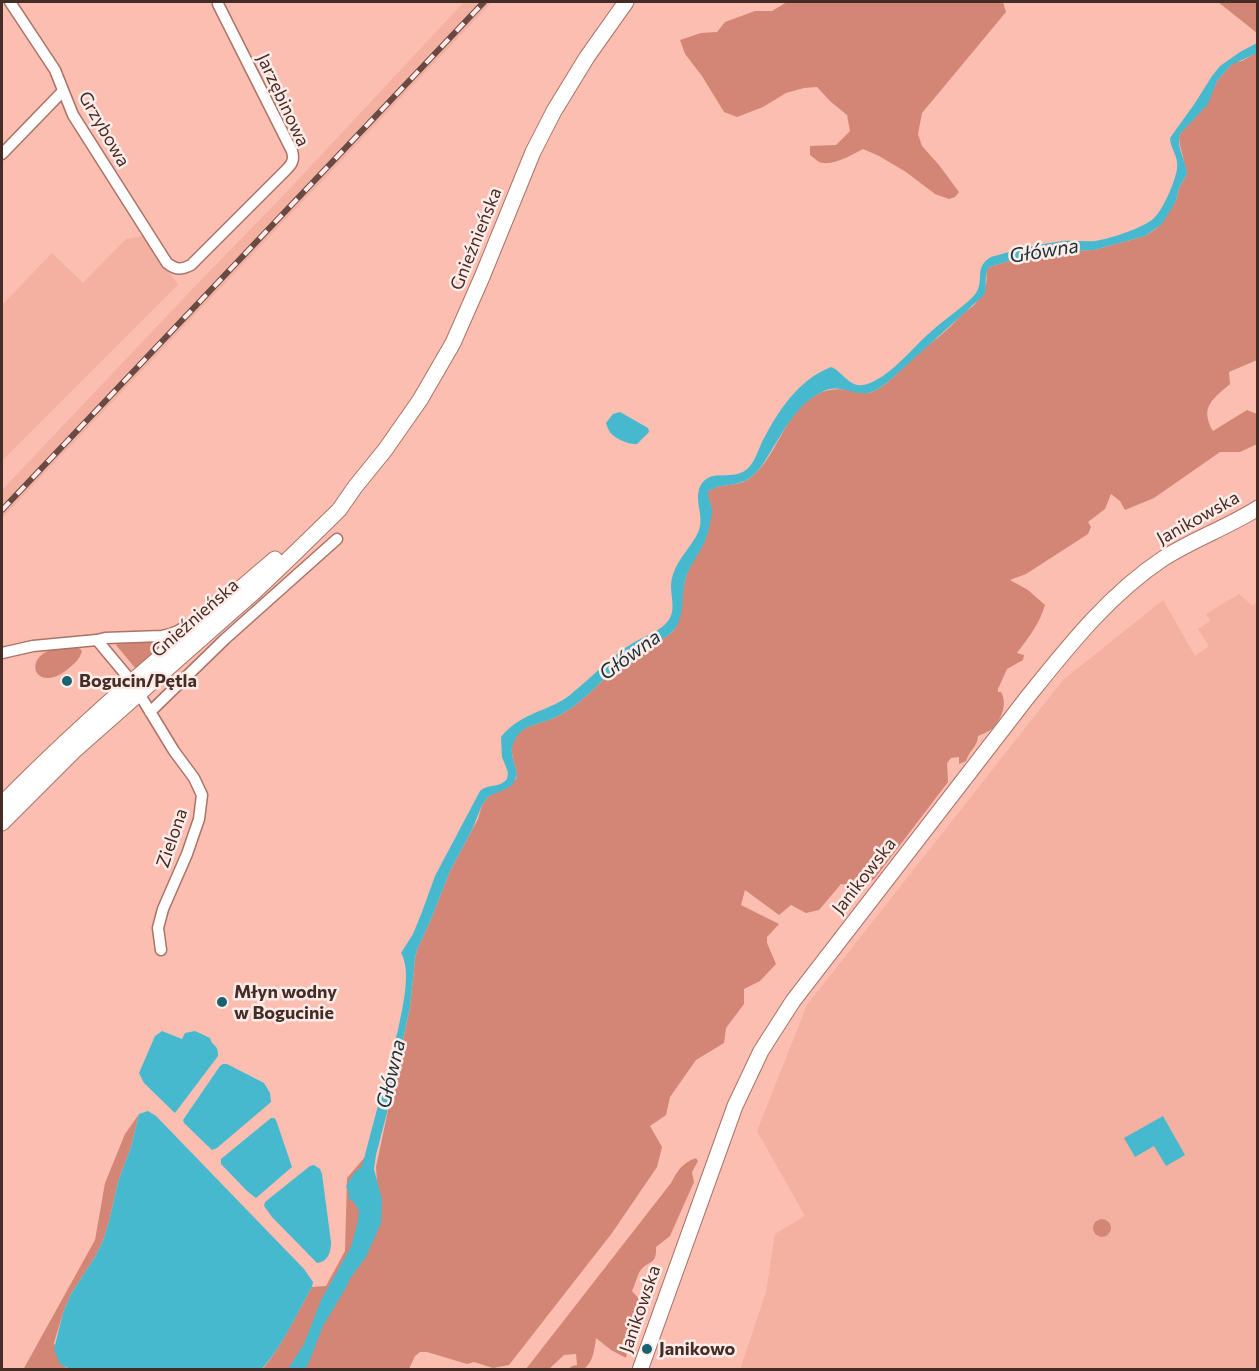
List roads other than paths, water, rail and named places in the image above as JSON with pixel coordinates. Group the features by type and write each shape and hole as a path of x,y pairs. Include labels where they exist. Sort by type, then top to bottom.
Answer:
{"main road":[{"name":"Gnieźnieńska","path":"2,804 63,744 252,594 339,510 403,426 439,368 466,316 533,152 554,111 587,57 627,2"},
{"name":"Gnieźnieńska","path":"2,823 217,607 290,547 355,487"},
{"name":"Janikowska","path":"640,1370 735,1107 761,1051 793,1001 1026,699 1103,609 1124,589 1166,557 1257,508"}],"street":[{"name":"Grzybowa","path":"10,2 55,70 73,115 167,263 175,269"},
{"name":"Jarzębinowa","path":"175,269 183,269 191,265 292,164 294,158 218,4"},
{"path":"2,154 63,91"},
{"path":"150,712 225,639 337,539"},
{"path":"2,653 33,646 171,634 217,607"},
{"name":"Zielona","path":"97,640 136,688 174,751 194,778 202,795 199,819 187,854 163,909 158,928 161,950"}],"water":[{"name":"Główna","path":"1257,43 1257,53 1231,65 1217,81 1208,104 1180,134 1179,144 1187,174 1179,188 1176,201 1162,224 1145,236 1094,250 1049,252 989,267 986,273 984,295 888,382 867,393 839,389 828,390 805,403 792,418 754,474 740,483 718,487 708,492 712,511 709,530 686,576 680,619 674,630 625,660 569,710 526,728 516,737 512,755 517,775 513,784 489,796 482,805 472,830 450,871 417,950 410,1007 374,1169 382,1200 381,1223 366,1257 349,1280 323,1326 308,1365 304,1369 288,1369 304,1344 321,1300 351,1247 359,1211 354,1202 348,1198 349,1191 346,1186 354,1173 362,1166 398,1030 406,980 406,970 401,953 413,934 435,876 480,791 507,779 508,772 502,757 501,737 522,719 565,699 618,653 665,625 672,609 672,578 678,563 699,530 701,520 698,494 703,482 714,476 733,475 746,470 756,457 768,430 782,408 809,380 831,367 857,385 867,384 883,376 973,297 980,283 982,265 991,257 1054,242 1101,240 1135,229 1154,218 1165,202 1176,173 1177,160 1170,138 1220,66"},
{"path":"620,412 648,428 649,432 637,444 619,439 609,430 606,423 613,414"},
{"path":"162,1031 182,1039 185,1033 195,1031 210,1038 218,1052 218,1056 175,1113 144,1083 139,1073 155,1036"},
{"path":"223,1064 264,1083 270,1093 271,1102 212,1150 183,1120"},
{"path":"148,1111 156,1116 304,1269 313,1282 283,1340 262,1369 70,1369 60,1364 54,1349 63,1313 71,1294 103,1241 139,1114"},
{"path":"1163,1116 1185,1155 1166,1166 1154,1146 1135,1157 1124,1138"},
{"path":"271,1118 276,1120 292,1167 256,1198 221,1164 221,1159"},
{"path":"314,1165 320,1169 322,1174 331,1242 328,1256 324,1261 317,1263 264,1206 265,1202"}],"railway":[{"path":"2,510 484,2"}],"place":[{"name":"Bogucin/Pętla","path":"67,681"},
{"name":"Młyn wodny w Bogucinie","path":"222,1002"},
{"name":"Janikowo","path":"647,1349"}]}
